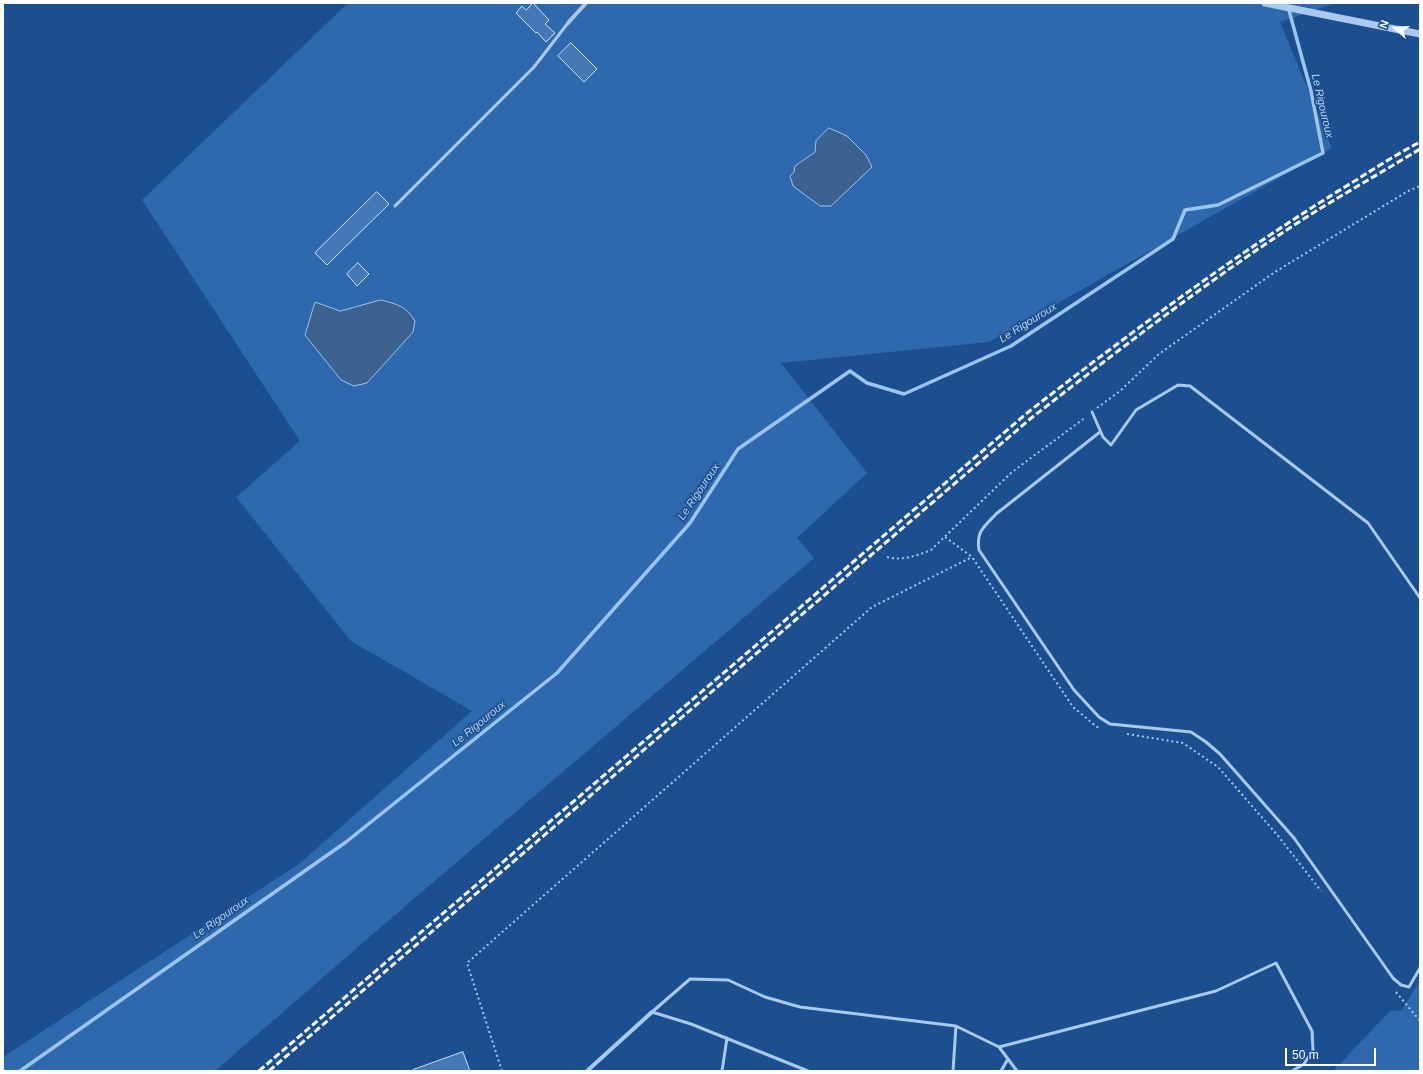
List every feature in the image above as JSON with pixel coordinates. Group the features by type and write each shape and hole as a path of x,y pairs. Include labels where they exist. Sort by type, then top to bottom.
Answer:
{"street":[{"path":"568,23 586,3"},
{"path":"1265,3 1420,34"},
{"path":"588,1071 652,1012"}],"lane":[{"path":"395,206 534,66 568,23"},
{"path":"1092,412 1100,432 1111,445 1136,410 1178,385 1190,386 1368,523 1420,598"},
{"path":"1100,432 996,514 983,528 977,539 979,550 1074,690 1099,717 1110,724 1191,732 1206,742 1220,754 1294,838 1393,978 1401,985 1408,987 1420,968"},
{"path":"999,1047 1216,991 1276,963 1312,1031 1313,1050 1304,1064 1292,1071"},
{"path":"652,1012 690,979 728,980 765,997 800,1007 956,1026 999,1047 1017,1071"},
{"path":"652,1012 691,1024 808,1071"},
{"path":"953,1071 956,1026"},
{"path":"722,1071 727,1038"},
{"path":"1002,1071 1008,1059"}],"path":[{"path":"886,557 896,560 917,556 931,550 1012,472 1120,391 1159,354 1275,272 1408,191 1420,186"},
{"path":"945,537 972,557 1073,707 1097,727 1104,728"},
{"path":"502,1071 467,963 872,607 972,557"},
{"path":"1125,734 1183,742 1218,767 1279,837 1324,895"},
{"path":"1392,987 1420,1022"}],"shaded area":[{"path":"348,3 1336,3 1280,22 1332,148 989,342 781,363 867,473 797,538 814,558 410,902 215,1071 3,1071 3,1057 299,864 472,711 351,641 236,497 300,441 142,200"},
{"path":"829,128 847,136 866,155 872,167 831,206 820,206 793,186 790,176 794,172 795,166 815,152 816,141"},
{"path":"381,300 401,306 412,316 415,321 413,332 367,383 354,386 341,380 305,335 315,302 340,311"},
{"path":"1420,980 1420,1071 1333,1071 1390,1011 1402,1010"}],"building":[{"path":"533,3 549,20 545,24 555,33 546,42 516,13 522,6 526,10"},
{"path":"571,43 597,69 584,82 558,56"},
{"path":"377,192 389,204 327,265 315,253"},
{"path":"358,263 369,274 357,286 347,274"},
{"path":"463,1052 470,1071 413,1071 413,1070"}],"waterway":[{"name":"Le Rigouroux","path":"20,1071 346,842 557,673 690,523 738,449 850,371 867,383 904,394 1011,346 1173,239 1185,210 1218,205 1323,153 1311,91 1287,3"}],"railway":[{"path":"259,1071 1027,413 1148,321 1272,233 1420,142"},
{"path":"269,1071 1030,419 1137,337 1246,257 1321,208 1420,149"}]}
